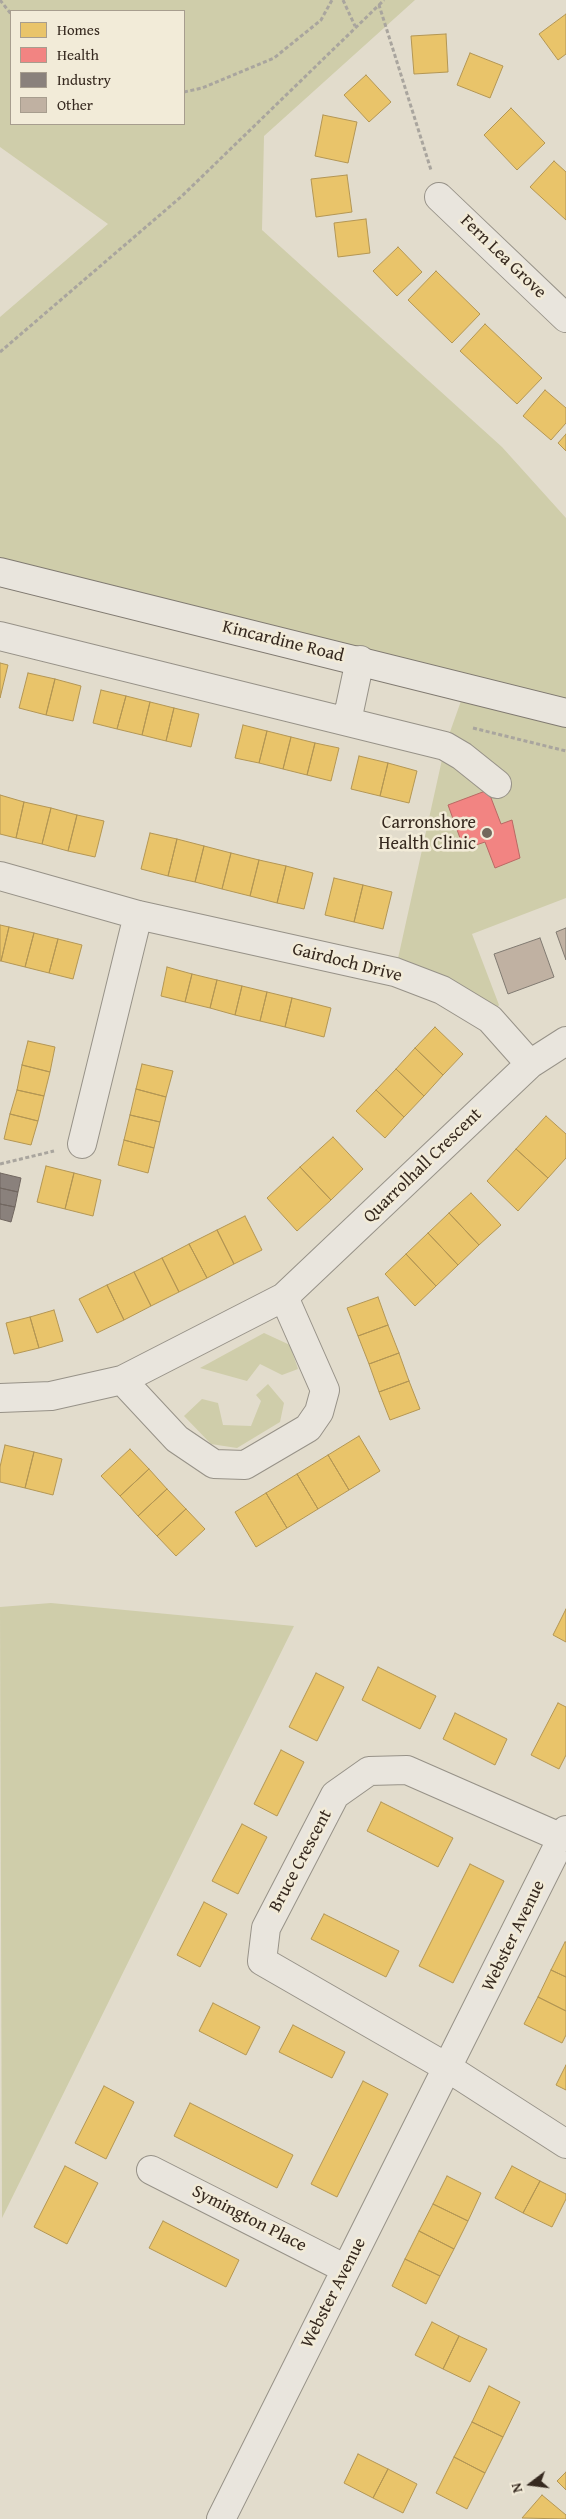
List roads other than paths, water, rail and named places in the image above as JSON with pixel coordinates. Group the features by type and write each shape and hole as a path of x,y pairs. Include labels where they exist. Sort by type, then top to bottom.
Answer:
{"street":[{"name":"Fern Lea Grove","path":"439,197 566,318"},
{"name":"Kincardine Road","path":"0,572 360,660 566,713"},
{"path":"0,636 445,746 462,756 497,784"},
{"path":"347,721 360,660"},
{"name":"Gairdoch Drive","path":"0,876 138,915 394,972 442,990 490,1019 530,1064"},
{"path":"82,1144 138,915"},
{"name":"Quarrolhall Crescent","path":"0,1398 52,1396 122,1380 284,1297 530,1064 566,1041"},
{"path":"122,1380 178,1439 214,1464 245,1465 308,1428 319,1412 325,1390 284,1297"},
{"name":"Bruce Crescent","path":"448,2068 262,1961 266,1928 335,1795 369,1772 407,1770 564,1834"},
{"name":"Webster Avenue","path":"221,2519 564,1834"},
{"path":"448,2068 566,2144"},
{"name":"Symington Place","path":"151,2170 346,2269"}],"place":[{"name":"Carronshore Health Clinic","path":"487,833"}]}
